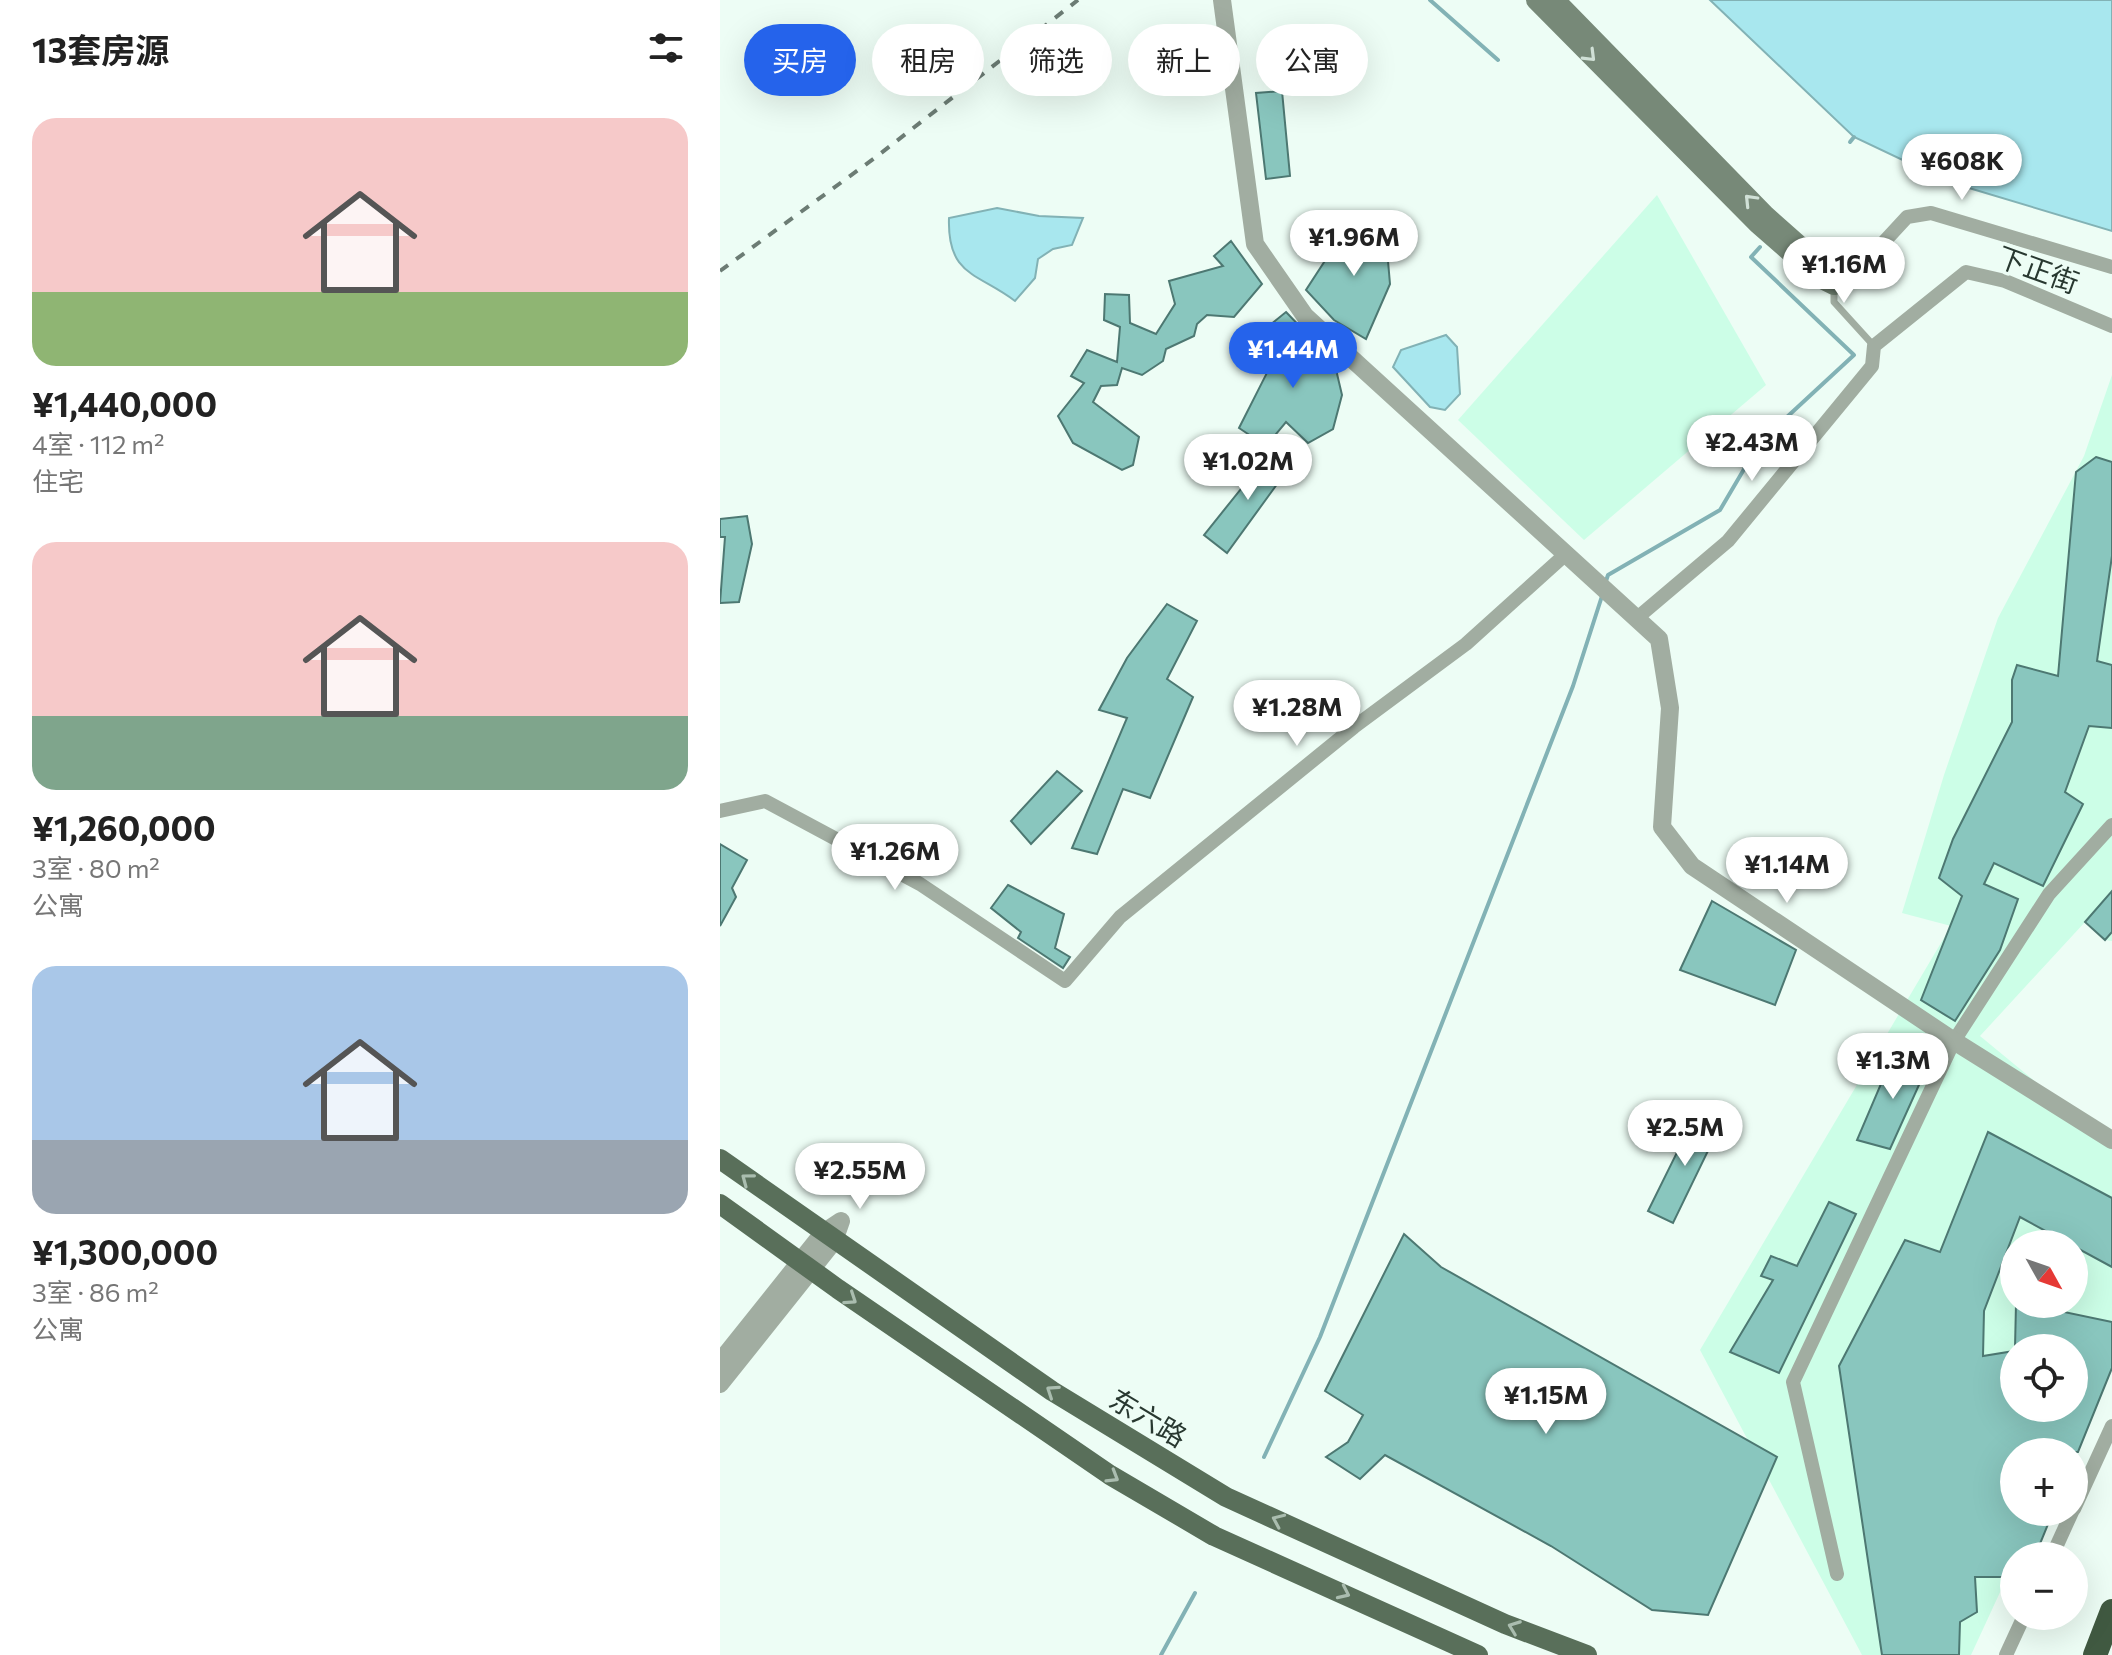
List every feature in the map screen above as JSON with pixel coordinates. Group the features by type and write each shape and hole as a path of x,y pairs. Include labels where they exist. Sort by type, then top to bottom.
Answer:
{"highway":[{"path":"2095,1655 2112,1611"}],"main road":[{"path":"1536,0 1758,224 1820,278 1834,285"},
{"path":"1555,0 1765,215 1827,270 1834,285"},
{"name":"东六路","path":"720,1159 1052,1391 1226,1497 1541,1647 1587,1655"},
{"path":"720,1204 1065,1446 1188,1521 1478,1655"}],"street":[{"path":"1222,0 1255,244 1305,316 1659,639 1670,708 1662,827 1692,866 1954,1041 2112,1140"},
{"path":"1834,285 1847,282 1907,217 1931,213 2112,267"},
{"name":"下正街","path":"1874,346 1966,272 2005,281 2112,326"},
{"path":"1637,618 1728,541 1872,366 1874,346"},
{"path":"720,811 765,801 920,884 1065,981 1120,917 1341,737 1466,644 1567,553"},
{"path":"1837,1574 1793,1382 1954,1041 2049,894 2112,825"},
{"path":"720,1384 829,1237"},
{"path":"720,1362 806,1266"},
{"path":"2088,1478 2112,1426"},
{"path":"2006,1655 2018,1630"}],"lane":[{"path":"1834,285 1834,302 1874,346"}],"shaded area":[{"path":"1657,195 1766,385 1584,540 1458,420"},
{"path":"2112,375 2112,941 2105,940 2085,922 1980,1036 2112,1145 2112,1351 2088,1403 2088,1334 2000,1334 2000,1422 2079,1422 2072,1438 2000,1438 2000,1526 2014,1526 2014,1542 2000,1542 2000,1592 1971,1655 1862,1655 1700,1350 1951,926 1902,913 1944,775 1998,618 2084,456"}],"water":[{"path":"1710,0 2112,0 2112,231 1949,182 1854,137"},
{"path":"997,208 1039,216 1083,218 1072,245 1053,249 1038,259 1035,278 1015,301 967,271 953,252 950,237 949,218"},
{"path":"1446,335 1457,347 1460,394 1445,410 1430,407 1393,367 1401,350"}],"building":[{"path":"1256,96 1282,96 1290,176 1266,179"},
{"path":"1356,213 1372,224 1388,261 1390,284 1366,339 1334,320 1306,290"},
{"path":"1231,241 1262,284 1234,317 1207,315 1197,324 1194,336 1166,349 1163,361 1142,375 1122,368 1117,385 1101,386 1093,402 1139,437 1133,465 1122,470 1073,443 1058,416 1084,383 1071,376 1087,350 1117,362 1120,327 1104,320 1105,294 1129,295 1130,323 1156,334 1175,304 1169,281 1223,266 1214,256"},
{"path":"1286,312 1313,340 1293,371 1334,361 1342,395 1333,429 1308,443 1286,422 1266,446 1239,428 1276,355 1265,329"},
{"path":"1273,449 1291,465 1227,553 1204,535"},
{"path":"2096,457 2112,462 2112,556 2097,661 2112,665 2112,728 2089,726 2065,792 2083,804 2043,886 1994,863 1984,884 2018,899 2000,950 1955,1021 1921,1000 1962,896 1939,878 1953,839 2012,722 2012,680 2017,665 2058,676 2076,472"},
{"path":"747,516 752,544 739,602 720,603 725,537 720,537 720,519"},
{"path":"1167,604 1197,621 1167,679 1193,697 1150,798 1123,789 1097,854 1072,848 1127,718 1099,710 1127,658"},
{"path":"1057,771 1082,791 1031,844 1011,821"},
{"path":"720,844 747,860 732,888 736,897 720,926"},
{"path":"1008,885 1064,914 1055,948 1070,957 1063,968 1018,938 1021,932 991,908"},
{"path":"2112,891 2112,932 2105,940 2085,922"},
{"path":"1712,901 1796,950 1775,1005 1680,970"},
{"path":"1895,1051 1928,1065 1890,1149 1857,1140"},
{"path":"1697,1112 1721,1124 1673,1223 1648,1211"},
{"path":"1988,1132 2112,1198 2112,1267 2088,1254 2088,1230 2044,1230 2020,1217 2015,1230 2000,1230 2000,1269 1984,1311 1983,1356 2000,1353 2000,1422 2088,1422 2088,1334 2015,1334 2016,1318 2088,1317 2112,1322 2112,1368 2084,1438 2000,1438 2000,1526 2047,1526 2041,1542 2000,1542 2000,1577 1975,1577 1977,1612 1960,1622 1959,1655 1882,1655 1839,1366 1905,1240 1940,1252"},
{"path":"1829,1202 1856,1214 1779,1373 1730,1352 1773,1280 1761,1276 1771,1256 1797,1266"},
{"path":"1404,1234 1441,1267 1777,1457 1708,1615 1652,1610 1551,1546 1385,1455 1360,1479 1326,1457 1348,1442 1363,1415 1325,1391"}],"waterway":[{"path":"1430,0 1498,60"},
{"path":"1850,142 1854,137"},
{"path":"1605,584 1608,575 1720,510 1760,442 1854,355 1751,257 1760,247"},
{"path":"1264,1457 1320,1337 1573,686 1602,596"},
{"path":"1161,1655 1195,1593"}],"railway":[{"path":"720,271 876,157 1078,0"}]}
